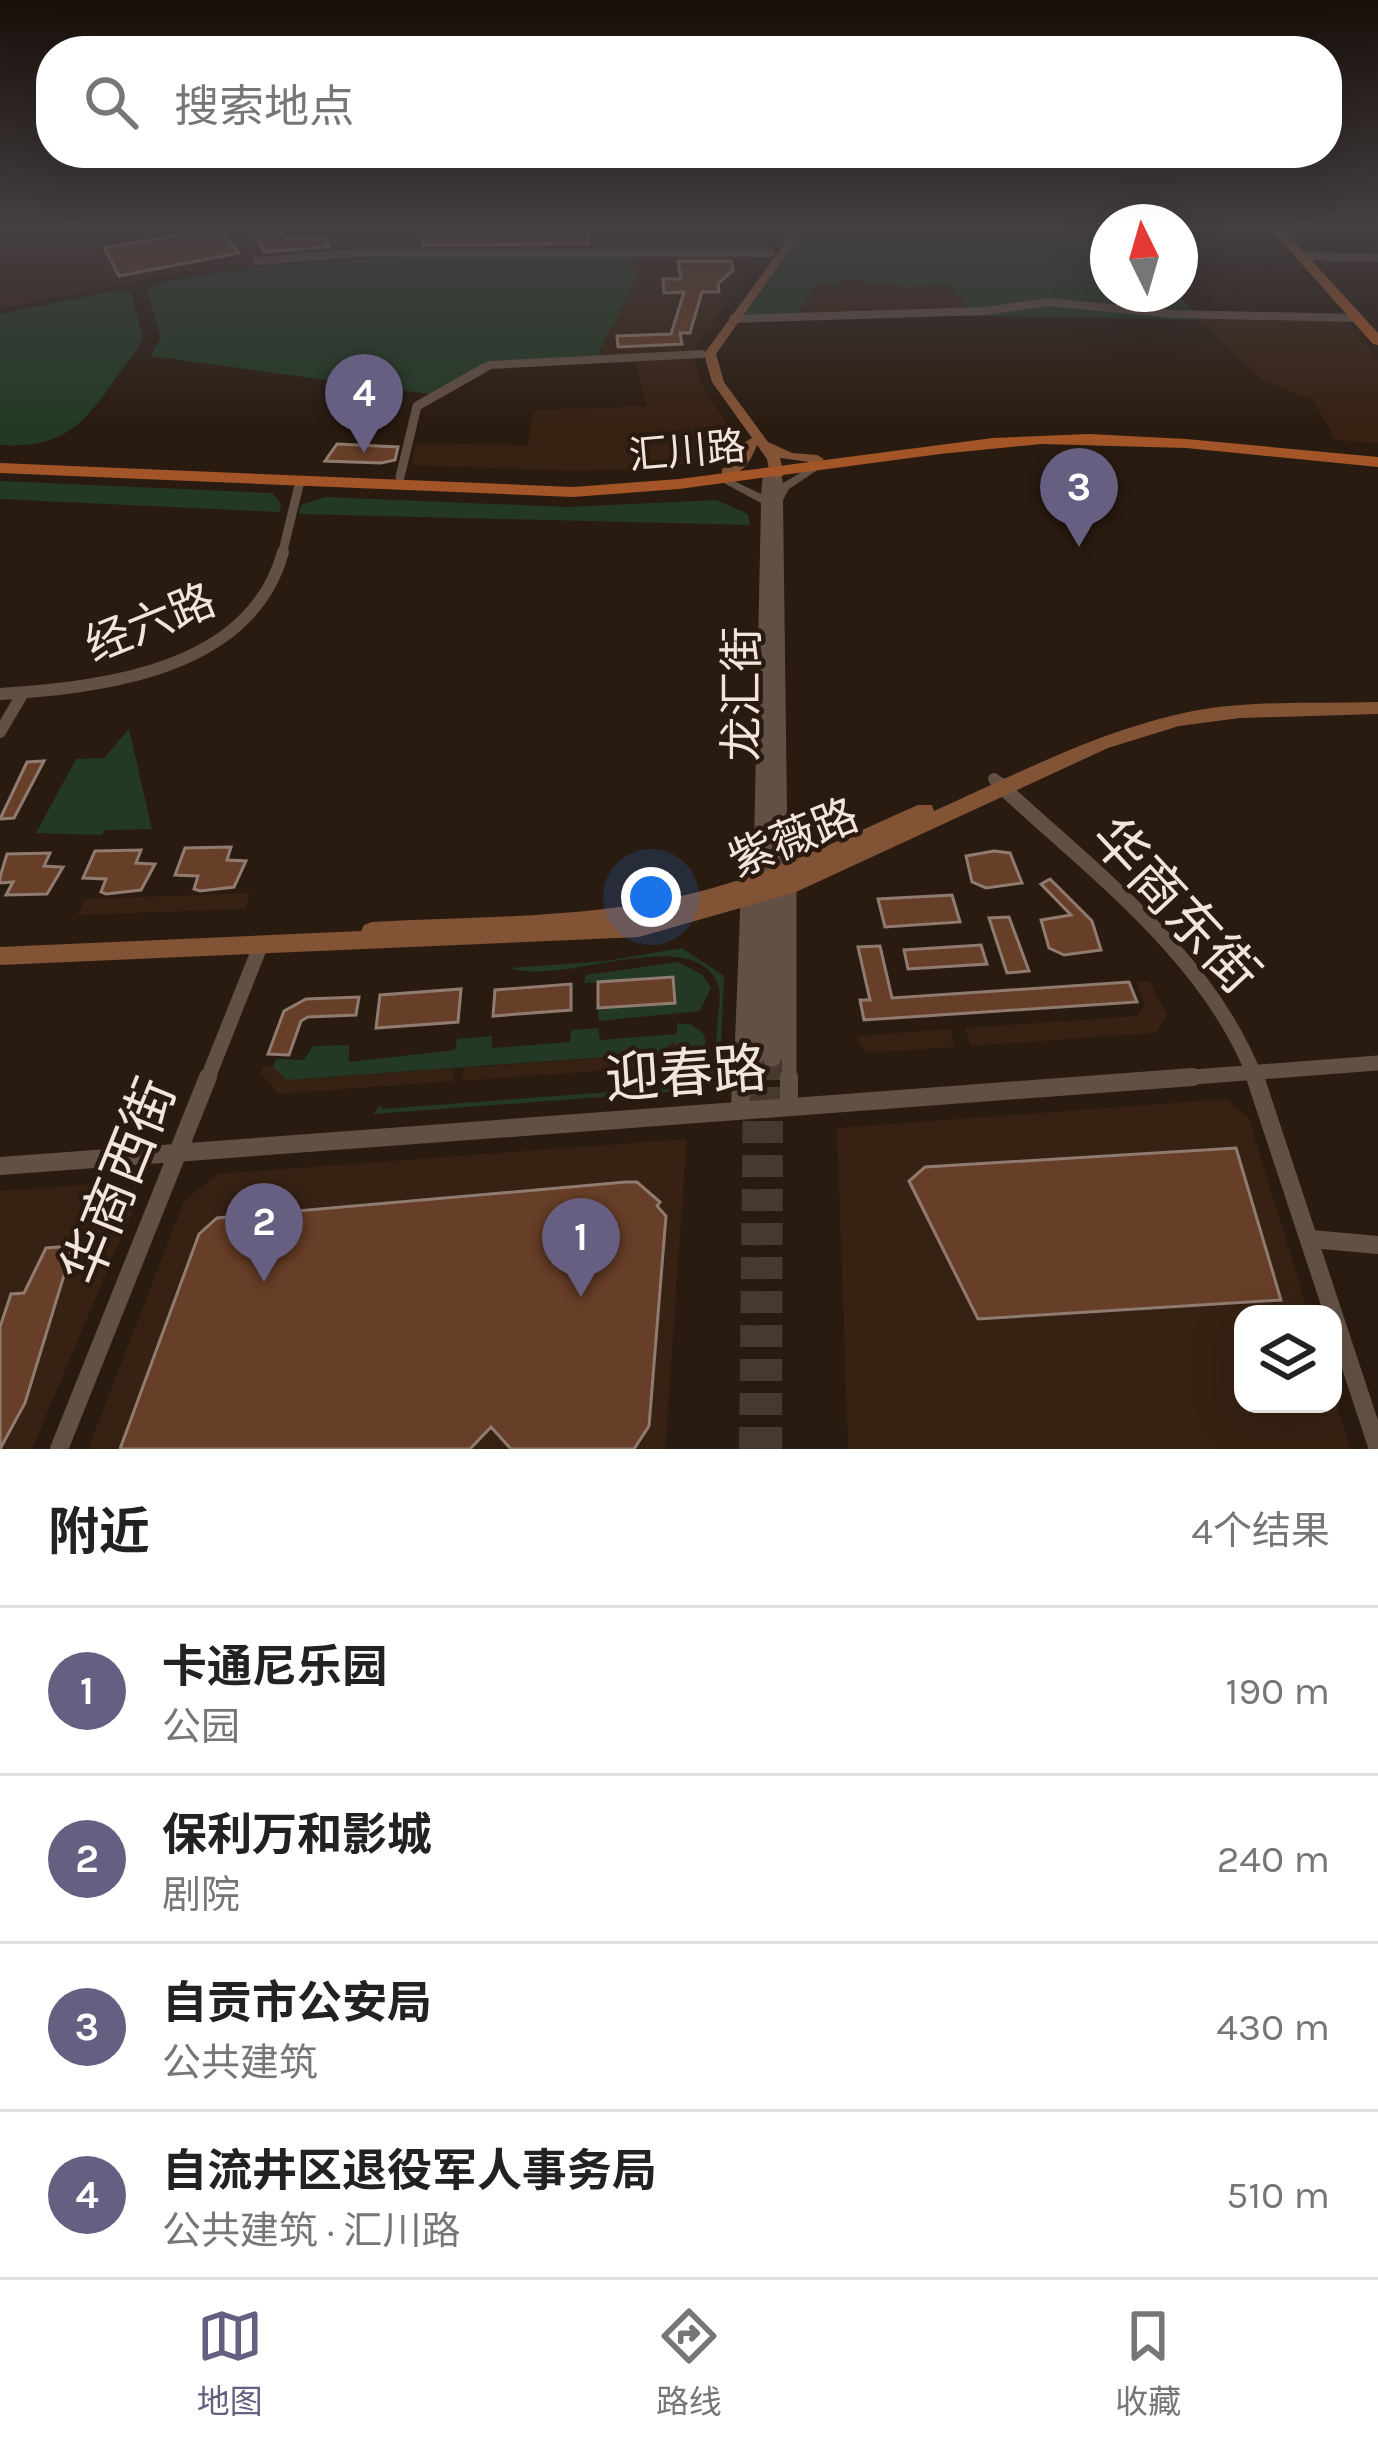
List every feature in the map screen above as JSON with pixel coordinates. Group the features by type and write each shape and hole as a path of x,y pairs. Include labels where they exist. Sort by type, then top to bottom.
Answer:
{"main road":[{"path":"743,293 701,354 710,383 756,442 814,464"},
{"path":"752,293 711,348 713,371 772,471"},
{"path":"1337,293 1378,341"},
{"path":"1344,293 1378,327"},
{"name":"汇川路","path":"0,464 573,492 996,442 1119,440 1378,458"},
{"path":"726,476 743,464 756,442"},
{"name":"汇川路","path":"0,464 575,483 726,476"},
{"name":"紫薇路","path":"0,956 639,928 770,888 999,783 1102,743 1178,720 1378,704"},
{"name":"紫薇路","path":"0,946 263,938 607,916 770,888"}],"street":[{"path":"733,319 972,312 1047,302 1174,314 1358,318"},
{"path":"400,477 417,406 483,368 701,354"},
{"path":"726,476 772,501 814,464"},
{"name":"龙汇街","path":"763,1058 770,888 772,471"},
{"name":"经六路","path":"0,694 73,691 124,679 248,621 266,598 300,482"},
{"path":"0,732 23,693"},
{"name":"华商东街","path":"999,783 1192,969 1217,1001 1256,1072 1378,1449"},
{"path":"770,888 789,1107"},
{"path":"740,1111 770,888"},
{"name":"华商西街","path":"59,1449 260,947"},
{"name":"迎春路","path":"0,1166 1378,1063"},
{"path":"1311,1239 1378,1244"}],"shaded area":[{"path":"0,293 80,293 0,309"},
{"path":"630,293 734,293 692,352 597,356"},
{"path":"811,293 957,293 968,309 797,315"},
{"path":"1195,316 1343,319 1378,360 1378,443 1335,440 1313,400 1263,381"},
{"path":"693,358 705,393 745,453 667,468 571,471 412,465 416,443 528,445 533,410 647,406 634,361"},
{"path":"250,893 245,909 77,915 85,899"},
{"path":"1149,981 1167,1015 1156,1033 971,1046 965,1028 1138,1016 1145,1005 1136,982"},
{"path":"950,1029 955,1047 866,1053 856,1036"},
{"path":"673,1041 683,1050 665,1066 462,1081 463,1068 659,1053"},
{"path":"264,1066 277,1067 288,1080 455,1068 453,1081 278,1094 261,1073"},
{"path":"1227,1099 1249,1119 1306,1305 1234,1305 1234,1413 1339,1413 1350,1449 848,1449 837,1128"},
{"path":"687,1139 665,1449 88,1449 184,1201 218,1174"},
{"path":"120,1182 135,1205 32,1449 0,1449 0,1191"}],"green space":[{"path":"107,293 131,293 143,337 83,420 50,440 0,445 0,314"},
{"path":"148,293 630,293 597,356 486,363 429,394 150,356 161,338"},
{"path":"758,293 811,293 797,315 743,314"},
{"path":"956,293 1090,293 1090,312 1192,312 1198,320 973,316"},
{"path":"0,481 272,493 281,504 280,512 0,499"},
{"path":"325,497 567,507 716,500 748,514 750,525 299,514 301,505"},
{"path":"129,729 152,829 105,830 102,835 36,833 76,759 104,758"},
{"path":"682,948 724,976 720,1067 695,1090 373,1114 381,1104 381,1109 678,1087 679,1082 700,1077 714,1055 720,997 716,980 701,964 678,957 651,957 559,970 510,968 606,961"},
{"path":"678,962 703,975 711,988 700,1011 599,1021 598,1008 675,1003 673,978 584,983 586,975"},
{"path":"677,1023 692,1025 704,1034 707,1052 701,1065 673,1042 659,1053 287,1080 273,1067 276,1059 304,1060 313,1046 349,1045 349,1062 455,1050 457,1039 492,1036 492,1048 570,1042 571,1030 598,1028 600,1040 677,1034"}],"building":[{"path":"684,293 702,293 690,333 680,333 682,344 618,347 617,336 671,334"},
{"path":"337,444 398,447 395,460 381,463 325,461"},
{"path":"44,761 14,818 0,819 27,762"},
{"path":"231,847 227,860 246,861 234,887 200,891 194,889 198,876 175,875 185,848"},
{"path":"141,850 136,863 155,864 141,890 106,894 101,892 106,879 83,878 95,851"},
{"path":"50,853 44,866 63,867 47,894 6,895 13,882 0,883 7,854"},
{"path":"1010,853 1022,883 986,888 972,882 966,856"},
{"path":"1050,879 1092,921 1101,950 1064,955 1049,948 1041,920 1071,915 1041,884"},
{"path":"952,895 960,922 885,927 878,899"},
{"path":"1009,917 1029,971 1007,973 989,918"},
{"path":"981,945 987,964 908,969 904,950"},
{"path":"880,946 892,998 1129,982 1137,1002 864,1020 860,1000 870,1000 858,947"},
{"path":"673,977 675,1003 598,1008 598,982"},
{"path":"571,984 571,1010 493,1016 495,990"},
{"path":"461,989 458,1022 376,1028 380,995"},
{"path":"359,997 356,1015 308,1017 301,1021 289,1055 268,1054 284,1011 306,999"},
{"path":"1236,1148 1281,1300 978,1319 909,1181 925,1167"},
{"path":"637,1182 660,1202 657,1206 666,1216 649,1426 634,1449 511,1449 491,1427 470,1449 120,1449 199,1234 217,1218"},
{"path":"73,1246 25,1403 0,1449 0,1327 11,1294 24,1293 46,1248"}],"tunnel":[{"path":"772,1058 772,1077"},
{"path":"754,1059 754,1077"},
{"path":"750,1449 754,1077"},
{"path":"771,1449 772,1077"}],"place":[{"name":"自流井区退役军人事务局","path":"364,453"},
{"name":"自贡市公安局","path":"1079,547"},
{"name":"保利万和影城","path":"264,1282"},
{"name":"卡通尼乐园","path":"581,1297"}]}
